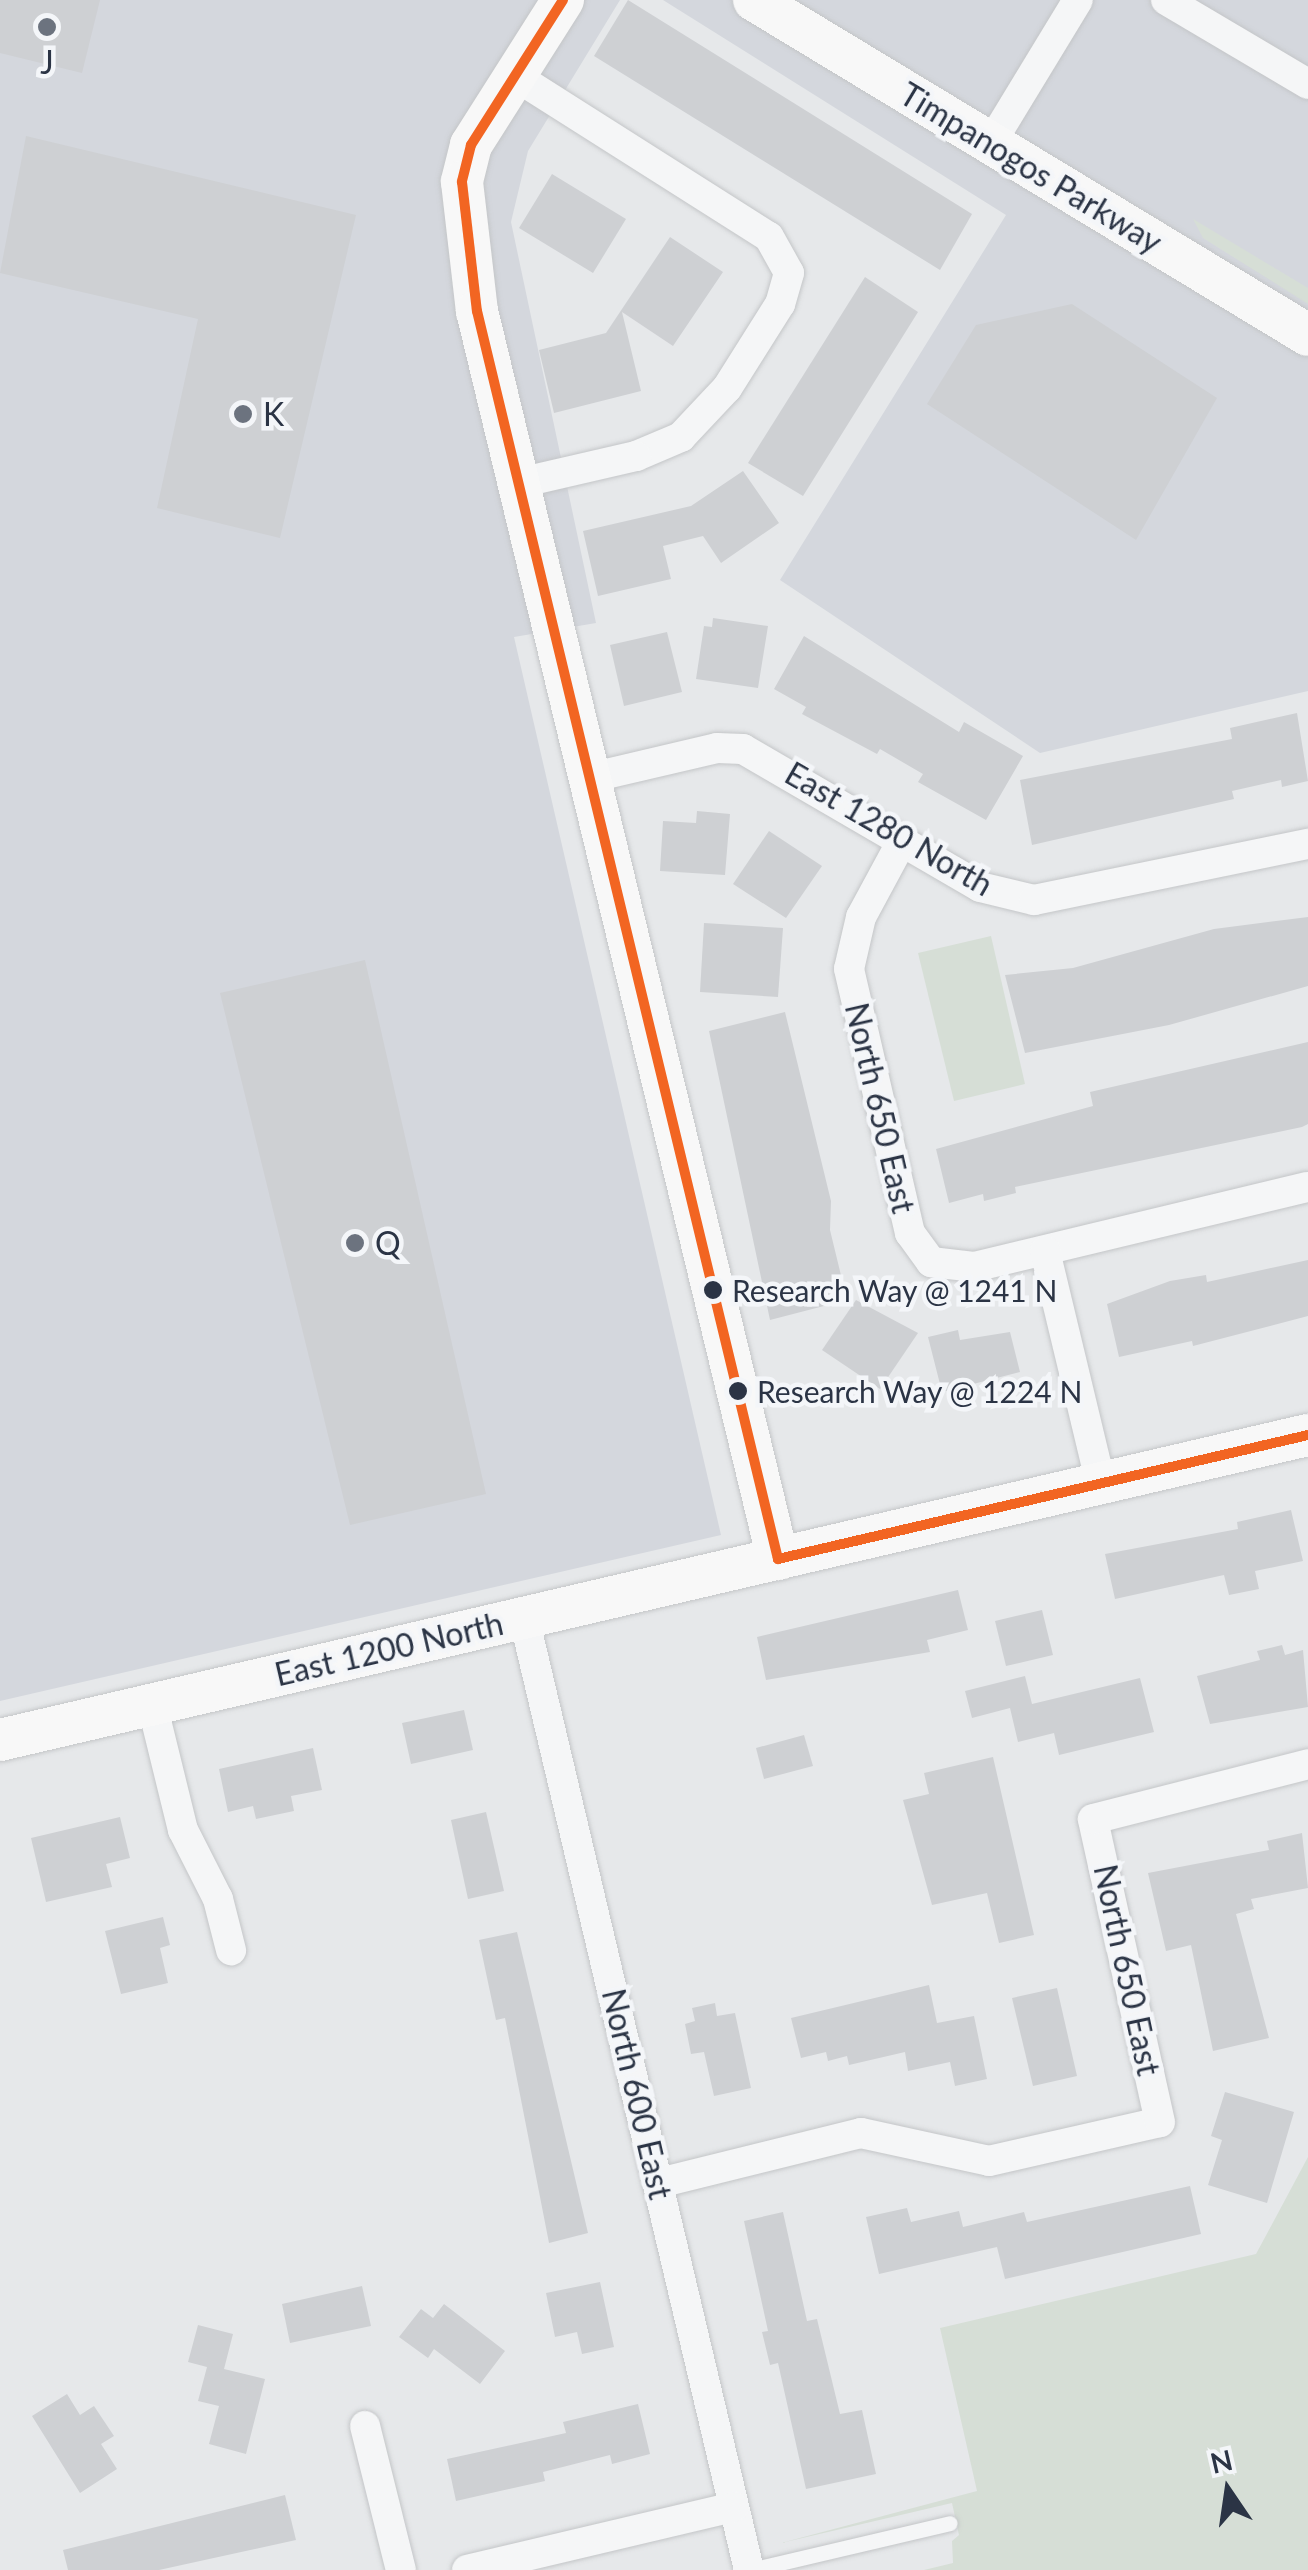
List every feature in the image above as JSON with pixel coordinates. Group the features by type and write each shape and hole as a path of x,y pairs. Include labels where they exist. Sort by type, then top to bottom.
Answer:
{"street":[{"path":"563,0 512,74 471,145 462,182 477,310 778,1559"},
{"name":"Timpanogos Parkway","path":"754,0 1308,335"},
{"path":"991,143 1078,0"},
{"path":"1166,0 1308,84"},
{"path":"512,74 769,237 789,274 780,304 727,388 682,437 636,456 519,483"},
{"name":"East 1280 North","path":"589,778 717,748 743,749 980,887 1034,900 1308,844"},
{"name":"North 650 East","path":"902,841 860,917 849,969 910,1233 931,1262 950,1268 1045,1251 1308,1187"},
{"path":"1045,1251 1101,1484"},
{"name":"East 1200 North","path":"0,1740 1308,1435"},
{"name":"North 600 East","path":"524,1618 750,2570"},
{"path":"152,1704 182,1830 218,1898 231,1950"},
{"name":"North 650 East","path":"659,2183 861,2133 988,2162 1160,2122 1093,1818 1308,1764"},
{"path":"365,2426 400,2570"},
{"path":"467,2570 734,2507"}],"lane":[{"path":"750,2570 950,2523"}],"shaded area":[{"path":"0,0 620,0 528,151 511,222 596,623 514,637 721,1535 0,1701"},
{"path":"663,0 1308,0 1308,691 1040,753 780,580 1006,215"},
{"path":"1193,219 1308,288 1308,304 1203,238"},
{"path":"991,936 1025,1084 954,1101 918,953"},
{"path":"1308,2157 1308,2570 924,2570 953,2563 952,2541 959,2535 952,2503 781,2543 977,2491 940,2328 1256,2254"}],"building":[{"name":"J","path":"0,0 100,0 82,73 0,53"},
{"path":"628,0 972,214 940,270 594,56"},
{"name":"K","path":"26,136 356,215 280,538 157,508 198,319 0,273"},
{"path":"552,174 626,219 593,273 519,228"},
{"path":"670,237 723,272 673,346 622,312 641,391 554,413 539,350 606,333"},
{"path":"865,277 918,312 803,496 748,463"},
{"path":"1072,304 1217,398 1136,540 927,404 976,325"},
{"path":"743,471 779,523 721,563 703,536 663,546 671,579 598,596 583,531 691,506"},
{"path":"713,618 768,626 758,688 696,679 704,626 712,627"},
{"path":"667,632 682,692 624,706 610,645"},
{"path":"804,636 959,732 964,722 1023,756 986,820 918,782 923,774 880,749 877,754 802,714 806,707 774,689"},
{"path":"1297,713 1308,781 1282,787 1281,780 1232,791 1234,799 1032,845 1020,780 1232,739 1230,728"},
{"path":"697,811 730,814 725,875 660,871 663,821 696,823"},
{"path":"769,831 822,866 786,918 733,884"},
{"path":"1308,917 1308,986 1169,1025 1025,1053 1005,975 1073,968 1214,929"},
{"path":"704,923 783,928 778,997 700,992"},
{"name":"Q","path":"365,960 486,1494 350,1525 220,993"},
{"path":"785,1012 831,1201 830,1230 847,1300 770,1320 709,1031"},
{"path":"1308,1042 1308,1124 1302,1127 1015,1187 1016,1193 984,1201 983,1194 949,1203 936,1149 1093,1106 1090,1092"},
{"path":"1308,1260 1308,1316 1193,1346 1192,1341 1119,1357 1107,1304 1170,1281 1206,1275 1207,1282"},
{"path":"856,1300 918,1333 880,1389 822,1350"},
{"path":"958,1330 960,1340 1010,1332 1020,1372 942,1392 928,1337"},
{"path":"1291,1510 1303,1561 1255,1571 1259,1589 1229,1595 1224,1575 1115,1599 1105,1554 1238,1529 1237,1522"},
{"path":"958,1590 968,1630 927,1640 930,1652 766,1680 757,1637"},
{"path":"1042,1610 1053,1655 1006,1666 995,1621"},
{"path":"1282,1645 1285,1655 1303,1650 1308,1707 1210,1724 1197,1676 1260,1660 1257,1651"},
{"path":"1025,1676 1032,1704 1140,1678 1154,1732 1059,1755 1054,1733 1018,1742 1010,1708 972,1718 965,1691"},
{"path":"464,1710 473,1750 411,1764 402,1723"},
{"path":"804,1735 813,1766 764,1779 756,1748"},
{"path":"313,1748 322,1790 291,1796 294,1811 256,1819 253,1806 228,1812 219,1769"},
{"path":"993,1757 1034,1935 999,1943 987,1893 932,1905 903,1800 929,1794 924,1773"},
{"path":"486,1812 504,1891 468,1899 451,1820"},
{"path":"120,1817 130,1858 106,1864 112,1887 46,1902 31,1838"},
{"path":"1302,1833 1308,1888 1251,1899 1254,1909 1236,1914 1269,2038 1213,2051 1191,1945 1166,1951 1148,1873 1269,1850 1267,1841"},
{"path":"163,1917 170,1945 160,1948 168,1983 121,1994 105,1931"},
{"path":"517,1932 588,2233 549,2243 505,2018 496,2020 479,1940"},
{"path":"929,1985 937,2023 974,2016 987,2079 955,2086 950,2062 908,2071 905,2052 849,2065 847,2056 828,2061 826,2052 801,2058 791,2018"},
{"path":"1057,1988 1077,2076 1033,2086 1012,1998"},
{"path":"715,2003 717,2016 735,2013 751,2088 714,2096 704,2052 691,2054 685,2024 695,2021 692,2008"},
{"path":"1225,2092 1294,2112 1267,2203 1208,2185 1222,2140 1211,2136"},
{"path":"1190,2186 1201,2234 1005,2279 997,2247 879,2274 866,2217 907,2208 911,2222 959,2211 963,2227 1024,2212 1027,2222"},
{"path":"783,2212 807,2321 817,2319 840,2414 862,2410 876,2474 806,2489 778,2363 770,2365 762,2332 768,2331 744,2221"},
{"path":"600,2282 614,2347 582,2354 577,2332 555,2337 546,2293"},
{"path":"362,2286 371,2326 290,2343 282,2304"},
{"path":"444,2304 505,2351 480,2384 434,2349 428,2358 399,2337 421,2309 433,2318"},
{"path":"198,2325 233,2334 224,2369 265,2379 246,2454 209,2444 219,2406 198,2401 207,2367 188,2362"},
{"path":"67,2394 80,2415 94,2406 114,2436 101,2444 117,2469 80,2493 32,2416"},
{"path":"638,2404 650,2454 612,2464 610,2455 543,2472 545,2481 456,2501 447,2459 566,2433 563,2422"},
{"path":"285,2495 296,2540 159,2570 68,2570 63,2550"}],"transit line":[{"path":"563,0 471,145 462,182 477,311 778,1559"},
{"path":"778,1559 1308,1435"}],"place":[{"name":"J","path":"47,27"},
{"name":"K","path":"243,414"},
{"name":"Q","path":"355,1243"},
{"name":"Research Way @ 1241 N","path":"713,1290"},
{"name":"Research Way @ 1224 N","path":"738,1391"}]}
